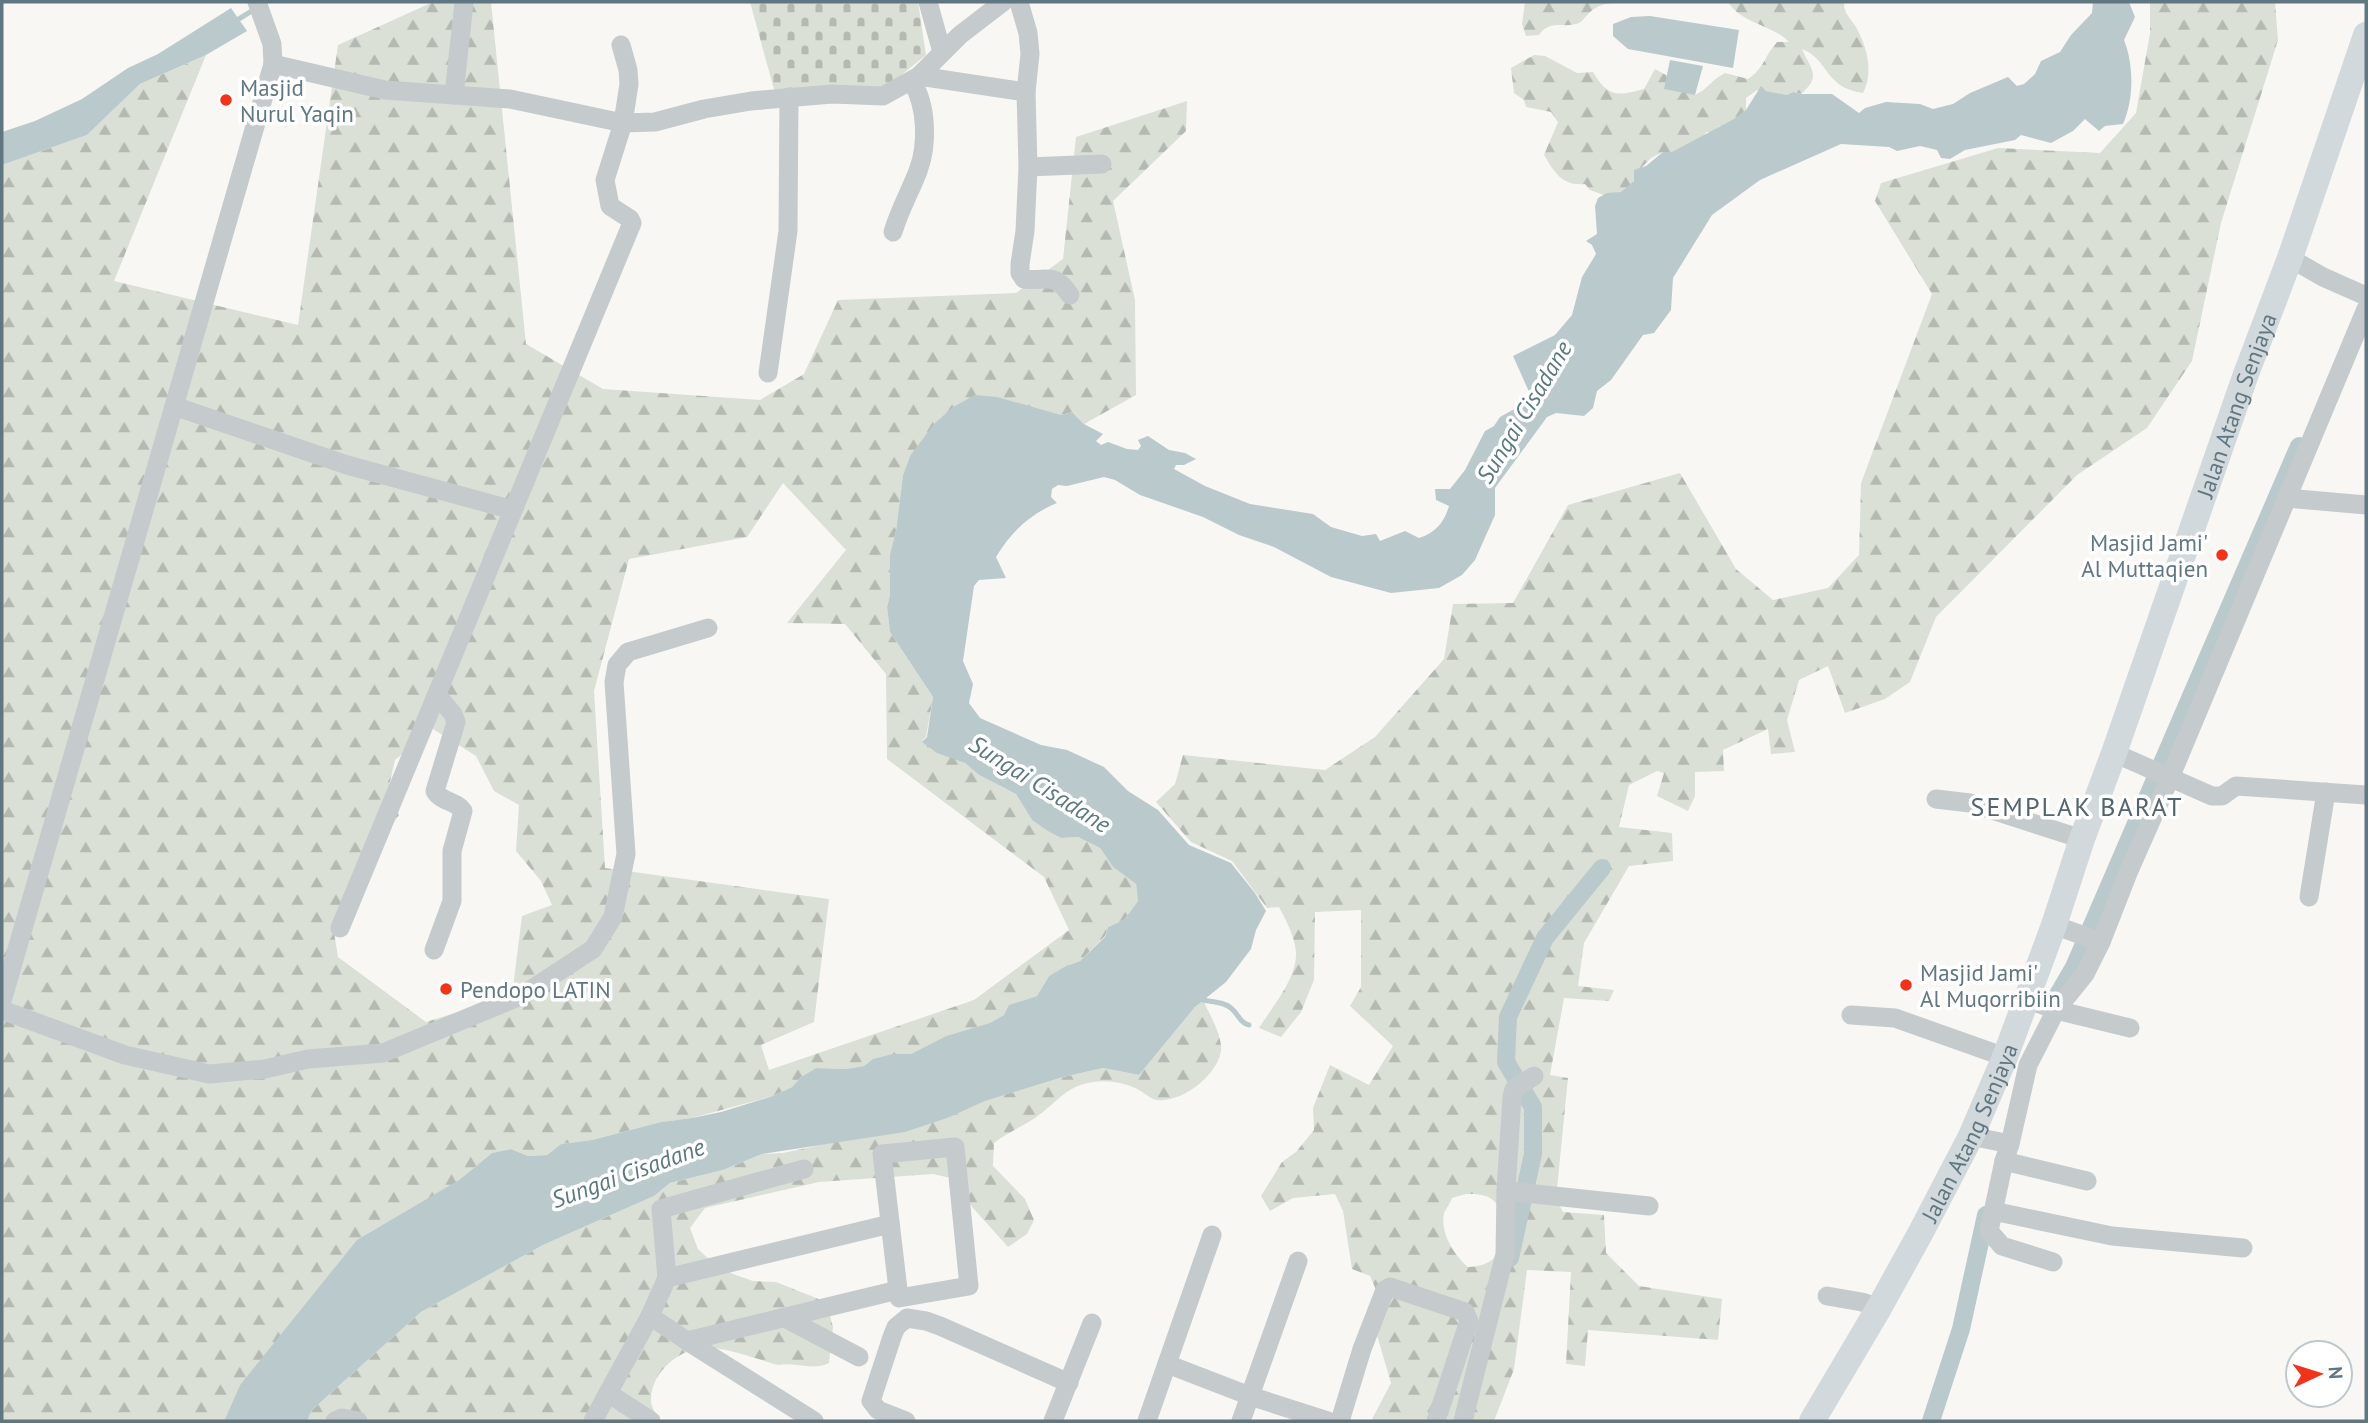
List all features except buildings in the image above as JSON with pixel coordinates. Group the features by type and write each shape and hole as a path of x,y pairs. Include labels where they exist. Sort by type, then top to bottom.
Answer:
{"main road":[{"name":"Jalan Atang Senjaya","path":"1812,1421 1879,1308 1996,1145 2004,1057 2065,928 2082,839 2290,258 2366,35"}],"street":[{"path":"2,1001 273,64 272,44 257,2"},
{"path":"454,95 464,2"},
{"path":"928,2 942,51"},
{"path":"273,64 385,90 510,99 623,123 655,122 704,108 789,97 832,94 883,96 916,79 942,51 1003,2"},
{"path":"1018,2 1028,33 1030,54 1026,92 1028,167 1020,273 1024,279 1052,278 1062,284 1070,295"},
{"path":"340,928 632,223 610,206 605,180 623,123 629,84 621,46"},
{"path":"916,79 1026,92"},
{"path":"892,232 921,160 924,127 916,79"},
{"path":"768,373 788,231 789,97"},
{"path":"1028,167 1102,164"},
{"path":"2053,1262 2002,1247 1989,1231 1993,1211 1996,1145 2028,1065 2054,1010 2085,974 2097,940 2169,777 2286,498 2361,297 2290,258"},
{"path":"174,406 347,465 513,510"},
{"path":"2286,498 2366,505"},
{"path":"2,1010 125,1055 209,1074 265,1069 308,1059 383,1053 523,995 593,949 613,917 626,853 614,682 617,665 628,653 708,628"},
{"path":"434,950 452,903 452,851 463,811 461,807 438,796 435,791 456,725 453,714 437,695"},
{"path":"2114,753 2217,797 2235,786 2366,795"},
{"path":"2309,897 2326,792"},
{"path":"1936,799 1970,803 2082,839"},
{"path":"2065,928 2097,940"},
{"path":"2029,1000 2054,1010 2130,1028"},
{"path":"1851,1015 1885,1016 1903,1020 2004,1057"},
{"path":"1463,1421 1505,1257 1517,1192 1514,1089 1534,1076"},
{"path":"1996,1145 2087,1181"},
{"path":"955,1146 969,1286 899,1298 898,1290 881,1154 955,1146"},
{"path":"593,1421 650,1316 667,1278 661,1209 804,1169"},
{"path":"1517,1192 1649,1206"},
{"path":"1993,1211 2112,1236 2243,1248"},
{"path":"667,1278 890,1224"},
{"path":"1147,1421 1213,1235"},
{"path":"1241,1421 1298,1261"},
{"path":"1340,1421 1362,1349 1385,1290 1390,1287 1465,1312 1468,1316 1469,1321 1436,1421"},
{"path":"687,1341 898,1290"},
{"path":"1827,1296 1879,1308"},
{"path":"650,1316 814,1421"},
{"path":"785,1318 859,1357"},
{"path":"906,1421 878,1410 871,1401 892,1336 896,1327 907,1318 940,1326 1069,1383"},
{"path":"1053,1421 1093,1322"},
{"path":"1167,1364 1250,1396 1328,1421"},
{"path":"608,1393 651,1421"},
{"path":"335,1421 342,1418 358,1421"}],"green space":[{"path":"433,2 491,2 526,344 603,389 760,400 804,374 838,300 1016,293 1063,259 1076,137 1187,101 1186,131 1113,201 1135,300 1136,395 1084,424 1072,412 910,456 903,475 896,531 890,554 890,595 887,607 890,632 933,697 926,737 922,741 1016,794 1032,820 1061,838 1078,837 1100,848 1113,867 1136,884 1138,901 1124,920 1108,927 1105,936 1080,961 1049,976 1037,996 1010,1005 1004,1015 991,1023 946,1036 911,1054 892,1054 874,1059 864,1066 846,1069 816,1068 801,1077 792,1087 773,1096 692,1118 661,1122 592,1140 561,1144 547,1155 528,1156 511,1149 492,1153 459,1180 240,1385 224,1421 2,1421 2,165 87,135 140,84 206,55 114,281 298,325 338,45","holes":["783,483 846,550 787,623 845,624 886,674 887,759 1044,877 1069,930 974,1000 769,1070 761,1045 814,1022 829,899 605,868 594,691 629,559 747,537","433,729 476,756 494,791 519,805 516,851 541,881 552,905 522,916 512,995 426,1022 338,957 333,926 352,879 399,815 388,790 395,760"]},
{"path":"750,2 918,2 926,55 883,90 775,93"},
{"path":"1525,2 1621,2 1596,8 1581,22 1549,27 1539,35 1526,36 1522,24"},
{"path":"1728,2 1844,2 1868,60 1868,77 1863,93 1841,85 1818,60 1802,49 1813,77 1801,94 1793,92 1787,95 1757,90 1746,98 1746,110 1732,122 1712,132 1706,132 1699,144 1676,154 1663,152 1651,158 1640,169 1634,181 1615,199 1590,190 1585,184 1570,183 1560,177 1544,155 1558,122 1551,112 1526,107 1524,100 1514,93 1511,68 1534,55 1545,56 1577,73 1593,72 1604,87 1620,94 1644,89 1655,69 1666,75 1672,87 1695,95 1725,73 1748,79 1758,71 1777,42 1789,42 1774,31 1741,15"},
{"path":"2150,2 2275,2 2278,40 2221,223 2192,361 2147,428 2077,475 1936,617 1910,682 1885,699 1845,713 1828,666 1799,680 1787,720 1795,752 1771,754 1768,729 1723,750 1724,771 1695,772 1695,796 1688,811 1657,796 1664,773 1657,771 1629,785 1619,827 1672,833 1673,861 1629,866 1584,943 1578,986 1614,990 1609,1001 1564,998 1550,1075 1568,1078 1556,1199 1563,1212 1604,1215 1606,1253 1639,1286 1722,1299 1718,1340 1588,1330 1585,1366 1566,1364 1571,1272 1527,1270 1514,1369 1494,1421 1371,1421 1391,1383 1374,1325 1386,1312 1370,1276 1352,1269 1343,1211 1335,1194 1293,1198 1270,1211 1261,1196 1282,1162 1296,1152 1314,1130 1313,1108 1330,1065 1369,1085 1393,1046 1350,1006 1361,987 1361,910 1315,912 1314,980 1301,1012 1281,1037 1259,1028 1282,993 1295,964 1296,948 1287,924 1279,907 1267,908 1232,861 1191,842 1156,802 1175,784 1183,755 1325,770 1375,737 1444,659 1453,604 1513,603 1568,505 1680,473 1736,569 1773,600 1828,588 1859,555 1861,483 1932,294 1875,201 1881,183 1998,148 2100,153 2136,113 2150,33","holes":["1466,1194 1490,1198 1498,1207 1499,1247 1493,1259 1479,1266 1468,1267 1449,1243 1444,1228 1444,1213 1452,1198"]},
{"path":"1203,1000 1216,1028 1221,1045 1220,1055 1208,1076 1187,1093 1164,1100 1153,1099 1120,1083 1104,1081 1083,1084 1068,1091 1035,1118 994,1143 993,1166 1025,1199 1034,1220 1027,1234 1008,1247 965,1199 955,1179 933,1174 819,1182 705,1208 690,1228 698,1249 714,1264 753,1281 776,1282 826,1302 833,1327 829,1363 817,1366 778,1365 723,1349 692,1350 671,1361 656,1379 651,1401 659,1421 307,1421 312,1410 421,1312 543,1245 654,1196 670,1183 723,1170 762,1154 783,1153 950,1117 987,1100 1063,1077 1103,1068 1139,1075"}],"water":[{"name":"Sungai Cisadane","path":"2093,2 2129,2 2135,17 2124,40 2130,60 2131,82 2129,104 2123,124 2105,126 2099,131 2085,119 2073,131 2051,143 2021,135 2015,140 1965,150 1950,159 1941,158 1937,150 1920,146 1897,151 1889,147 1841,144 1760,180 1712,215 1673,278 1671,310 1654,333 1643,335 1611,380 1597,391 1593,408 1584,416 1556,413 1547,417 1495,488 1495,515 1475,560 1462,575 1439,588 1391,593 1331,577 1274,547 1239,535 1203,517 1140,495 1115,480 1104,477 1067,486 1058,485 1052,489 1051,497 1057,503 1022,525 996,557 1006,578 979,580 974,586 963,661 973,684 969,703 980,718 1041,745 1067,750 1104,767 1128,791 1158,810 1189,845 1231,863 1266,911 1256,930 1251,949 1226,982 1195,1007 1139,1075 1103,1068 1063,1077 985,1101 950,1117 905,1132 762,1154 723,1170 670,1183 654,1196 543,1245 421,1312 312,1410 307,1421 224,1421 240,1385 357,1240 459,1180 492,1153 511,1149 528,1156 547,1155 561,1144 592,1140 661,1122 721,1112 773,1096 792,1087 801,1077 816,1068 846,1069 864,1066 873,1059 892,1054 911,1054 946,1036 990,1023 1004,1015 1009,1005 1037,996 1049,976 1080,961 1105,937 1108,927 1124,920 1138,901 1136,884 1113,867 1100,848 1078,837 1061,838 1048,831 1032,820 1016,794 979,775 965,763 937,753 922,742 927,737 933,697 890,632 887,607 890,595 890,554 896,531 903,475 910,456 934,424 953,407 975,395 997,397 1061,415 1072,412 1084,424 1103,434 1096,441 1101,445 1108,442 1138,450 1141,446 1138,440 1148,436 1169,450 1185,453 1196,459 1184,465 1176,465 1174,469 1205,486 1250,504 1313,514 1331,527 1362,536 1376,534 1380,541 1405,531 1419,538 1438,526 1449,506 1436,500 1435,489 1450,489 1465,470 1485,431 1494,426 1500,417 1527,402 1530,394 1513,356 1555,335 1572,315 1582,277 1596,254 1592,245 1586,241 1597,234 1595,206 1598,198 1607,193 1621,192 1634,181 1634,170 1646,166 1663,152 1672,152 1734,119 1746,110 1761,86 1766,91 1787,95 1793,92 1832,94 1859,113 1865,108 1886,102 1920,104 1933,109 1953,104 1970,93 2008,77 2017,86 2024,84 2035,74 2041,61 2060,52 2071,35 2092,13"},
{"path":"231,8 247,31 206,55 140,84 87,135 2,165 2,132 35,121 82,99 128,68 158,54"},
{"path":"1650,16 1739,30 1733,68 1628,49 1613,36 1613,24 1631,17"},
{"path":"1670,60 1703,66 1695,95 1664,89"}],"waterway":[{"path":"234,22 255,9"},
{"path":"2053,1003 2074,967 2299,446"},
{"path":"1510,1258 1533,1154 1533,1107 1506,1062 1508,1017 1545,938 1602,868"},
{"path":"1203,1000 1226,1005 1249,1025"},
{"path":"1931,1421 1961,1329 1986,1215"}],"place":[{"name":"Masjid Nurul Yaqin","path":"226,100"},
{"name":"Masjid Jami' Al Muttaqien","path":"2222,555"},
{"name":"Masjid Jami' Al Muqorribiin","path":"1906,985"},
{"name":"Pendopo LATIN","path":"446,989"}],"district":[{"name":"SEMPLAK BARAT","path":"2077,806"}]}
